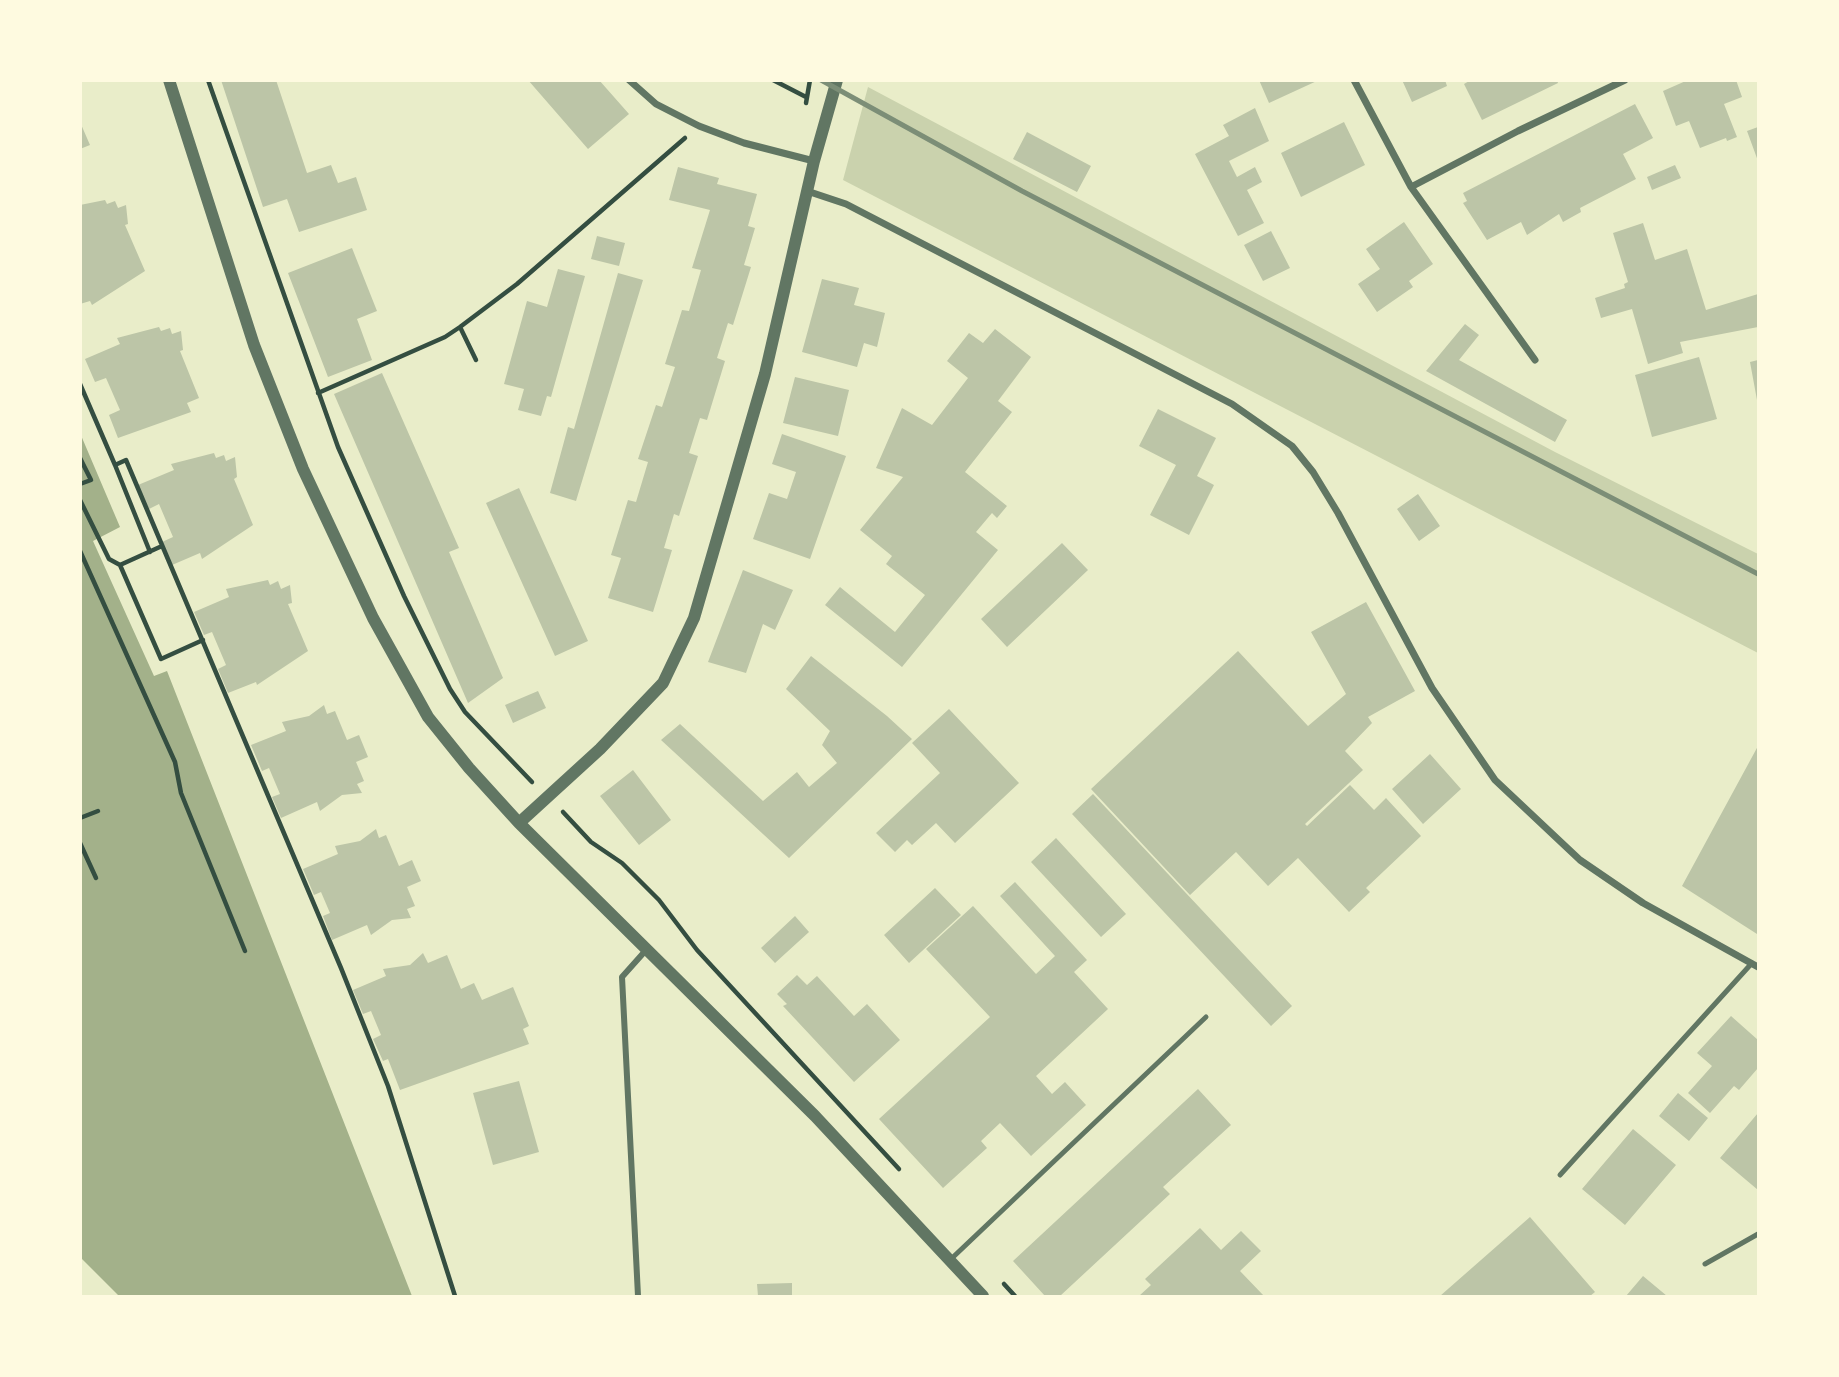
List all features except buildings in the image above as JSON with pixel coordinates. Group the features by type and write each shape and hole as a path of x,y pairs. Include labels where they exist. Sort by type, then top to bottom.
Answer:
{"street":[{"path":"169,80 254,345 303,469 373,618 428,717 469,768 519,823 815,1116 983,1297"},
{"path":"629,80 656,104 699,125 744,143 814,161"},
{"path":"519,823 600,749 663,683 681,648 706,581 765,374 814,161 837,80"},
{"path":"1354,80 1411,187 1535,360"},
{"path":"1411,187 1518,131 1625,80"},
{"path":"807,191 846,204 1232,404 1292,446 1313,472 1338,513 1432,688 1495,779 1580,860 1643,902 1755,965"},
{"path":"638,1297 622,977 647,949"}],"lane":[{"path":"1560,1175 1755,965"},
{"path":"950,1259 1206,1017"},
{"path":"1706,1265 1759,1234"}],"path":[{"path":"208,80 338,447 398,583 450,689 483,733 591,842 622,863 659,900 697,950 901,1171"},
{"path":"773,80 830,107"},
{"path":"318,393 445,337 460,327 517,284 699,125"},
{"path":"460,327 476,360"},
{"path":"80,384 150,551"},
{"path":"80,458 92,480 80,484"},
{"path":"116,468 126,460 388,1086 455,1297"},
{"path":"80,500 109,559 120,565 161,659 203,640"},
{"path":"120,565 162,546"},
{"path":"80,551 175,762 181,793 246,951"},
{"path":"80,818 98,811"},
{"path":"80,843 96,878"},
{"path":"999,1279 1015,1297"}],"shaded area":[{"path":"868,87 1555,452 1758,554 1758,653 843,180"},
{"path":"80,433 120,527 93,541 154,676 167,671 412,1296 119,1296 81,1258"}],"railway":[{"path":"821,80 1022,191 1758,574"}]}
